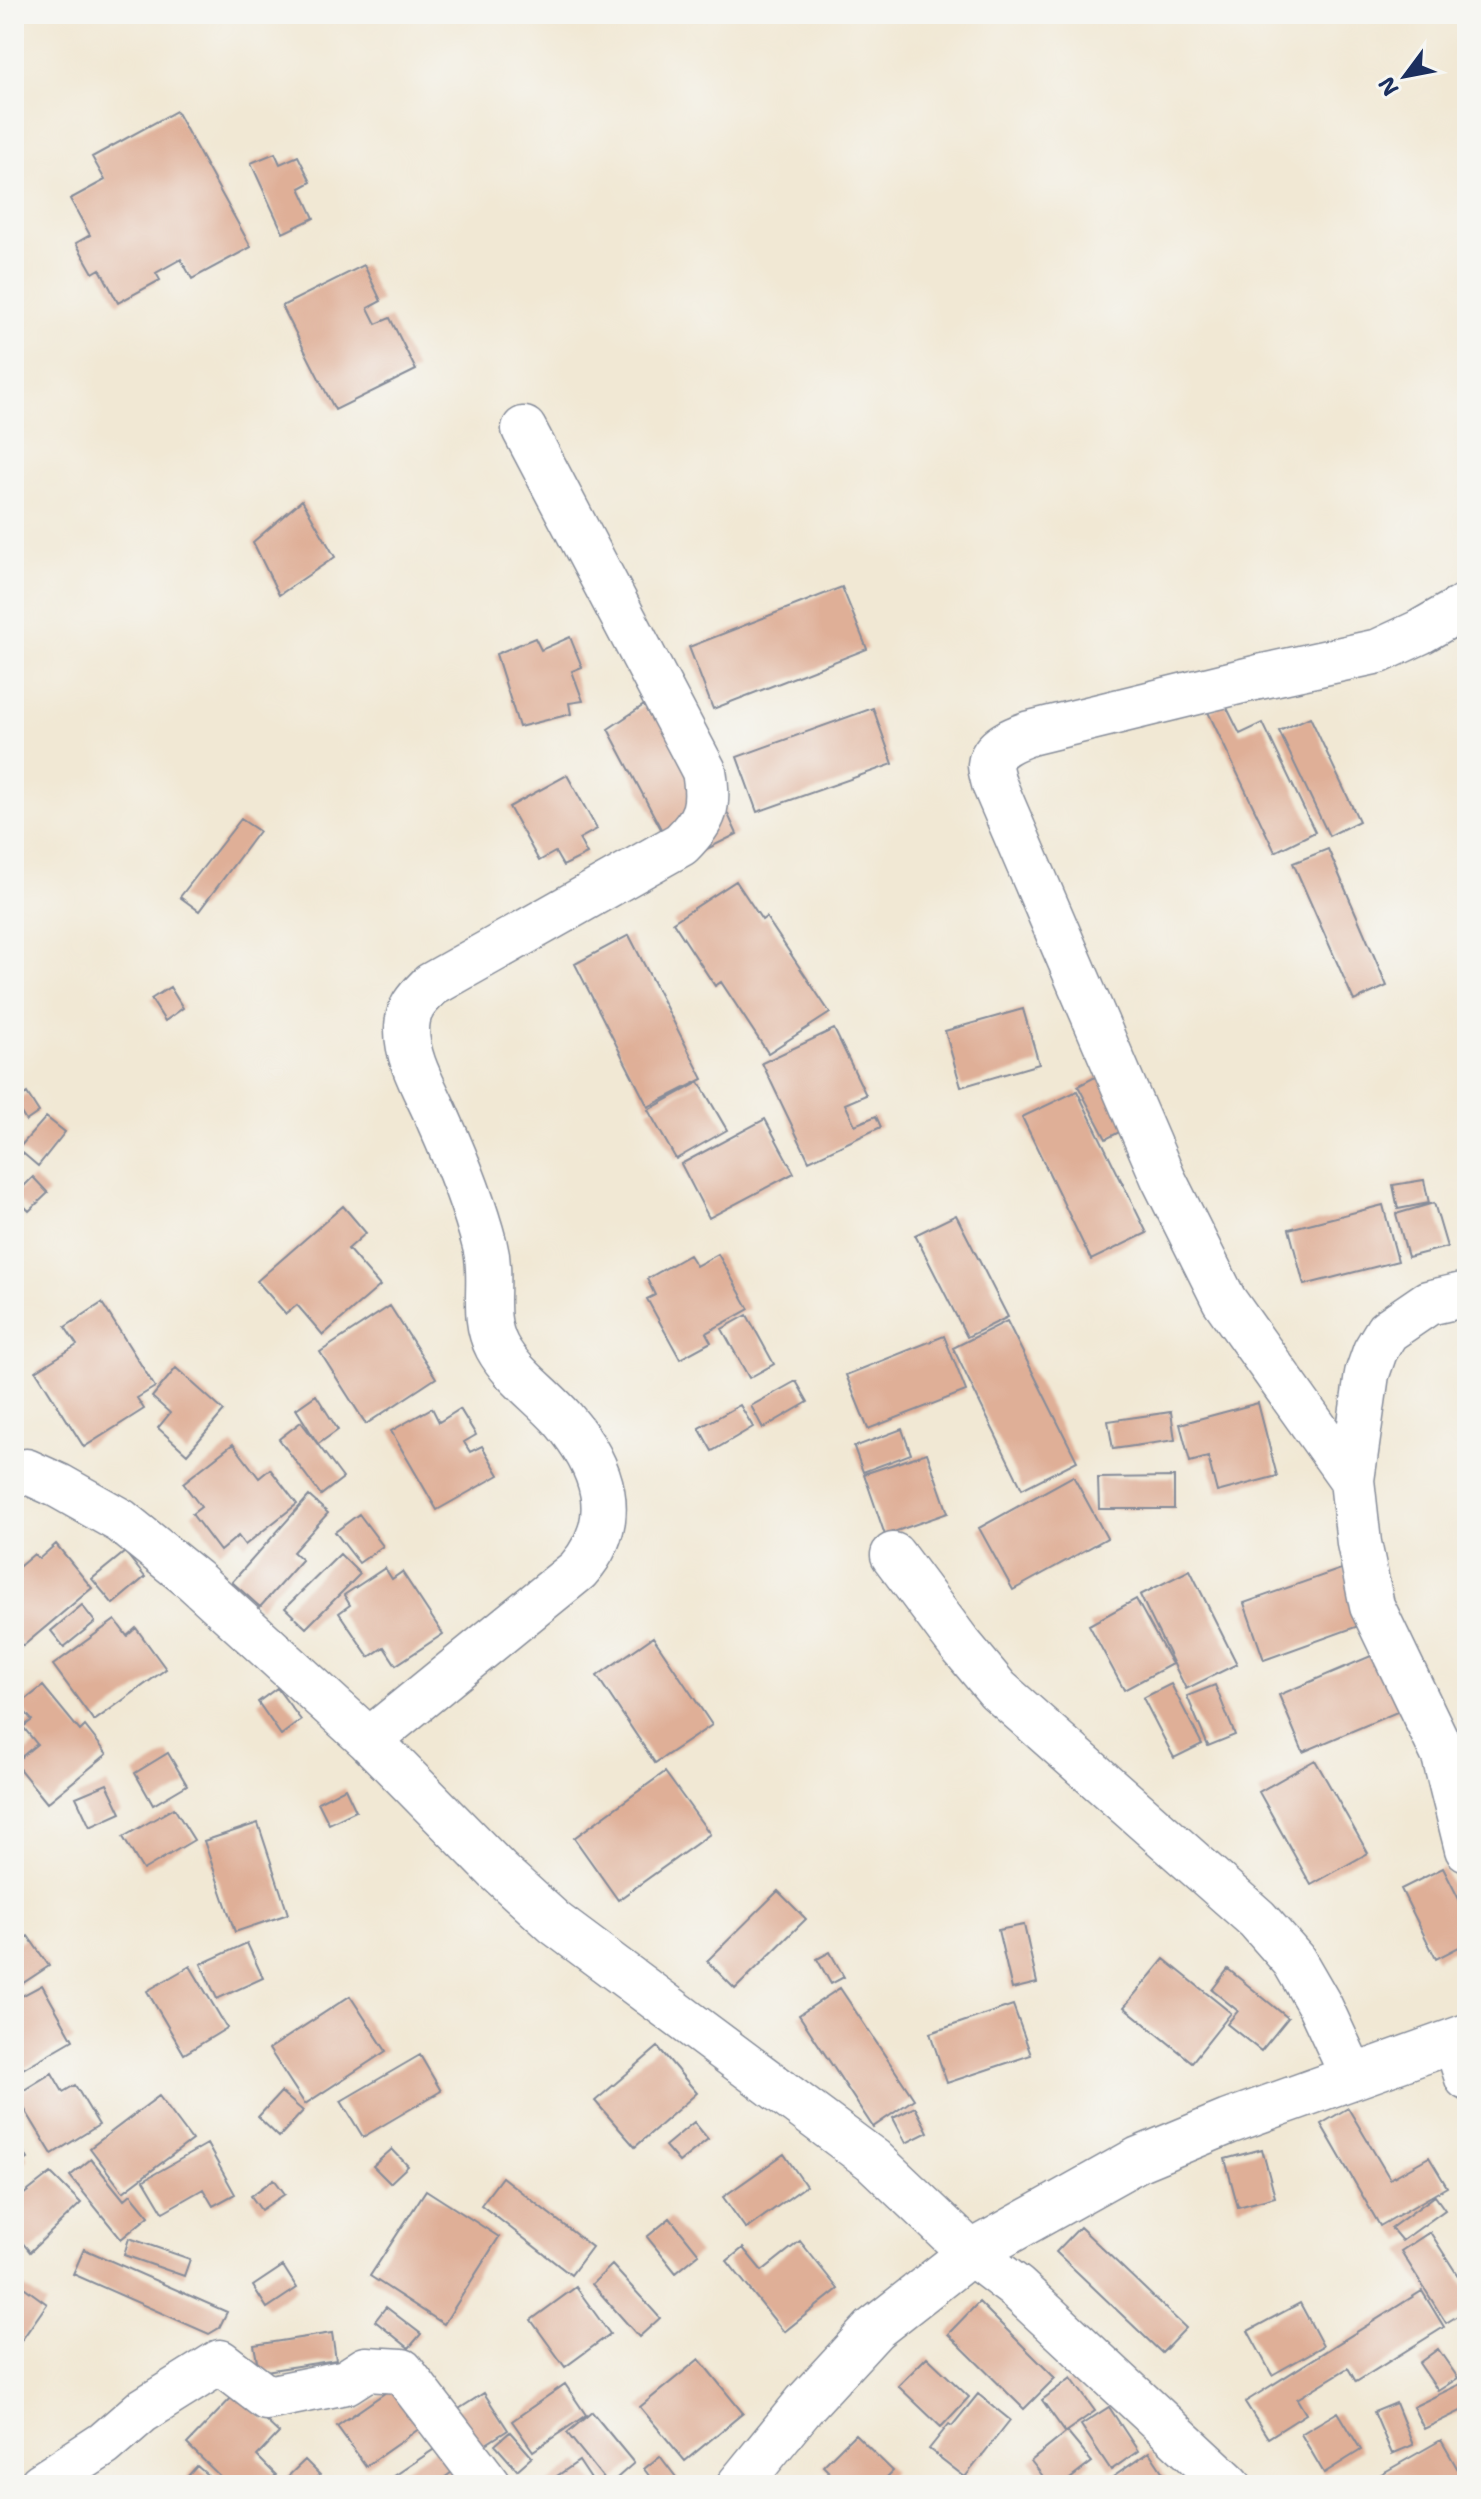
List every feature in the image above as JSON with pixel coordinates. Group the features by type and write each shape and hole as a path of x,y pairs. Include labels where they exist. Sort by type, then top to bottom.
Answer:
{"street":[{"path":"369,1740 578,1570 593,1553 604,1527 603,1494 579,1440 505,1359 492,1333 486,1310 489,1268 486,1250 460,1170 412,1061 407,1030 411,1005 431,985 681,844 698,828 705,813 708,792 704,771 524,429"},
{"path":"1352,1480 1224,1300 1163,1178 994,784 990,764 996,751 1030,733 1379,651 1467,605"},
{"path":"1467,1294 1428,1303 1387,1331 1367,1374 1352,1480 1359,1543 1372,1606 1444,1756 1467,1849"},
{"path":"18,1466 121,1521 194,1580 369,1740 498,1871 555,1923 873,2160 971,2253 1017,2288 1229,2485"},
{"path":"893,1555 998,1690 1257,1919 1294,1961 1320,2006 1352,2075"},
{"path":"739,2485 805,2404 874,2329 971,2253 1139,2159 1228,2122 1352,2075 1463,2052"},
{"path":"41,2485 104,2444 142,2411 220,2362 267,2398 346,2382 366,2369 402,2371 489,2485"}],"building":[{"path":"176,111 251,247 192,279 181,259 156,273 160,280 118,303 100,269 93,273 76,243 90,235 70,199 105,180 92,157"},
{"path":"275,153 280,164 298,156 311,182 300,188 314,218 283,233 251,163"},
{"path":"364,265 381,301 368,308 376,324 390,318 416,370 335,410 282,306"},
{"path":"302,500 335,557 279,595 253,542"},
{"path":"842,587 867,649 713,709 689,647"},
{"path":"570,637 582,667 572,671 583,701 569,703 571,714 519,727 496,654 535,638 541,650"},
{"path":"676,700 737,834 679,863 608,729 644,705 649,715"},
{"path":"1225,704 1240,734 1263,723 1315,832 1275,852 1208,712"},
{"path":"873,708 893,764 757,812 737,757"},
{"path":"1310,717 1359,821 1329,836 1279,731"},
{"path":"567,775 597,829 579,839 587,854 563,866 555,852 539,861 509,807"},
{"path":"241,819 259,831 199,911 180,897"},
{"path":"1328,849 1387,986 1354,1001 1293,863"},
{"path":"736,881 762,920 766,917 830,1013 768,1053 721,982 715,986 673,922"},
{"path":"629,935 703,1079 648,1107 575,964"},
{"path":"170,987 183,1008 165,1021 151,999"},
{"path":"1023,1009 1039,1064 961,1087 945,1031"},
{"path":"834,1029 866,1095 845,1104 855,1125 876,1116 881,1127 809,1161 762,1063"},
{"path":"1099,1075 1127,1128 1106,1139 1078,1086"},
{"path":"699,1082 727,1130 676,1159 648,1110"},
{"path":"1077,1091 1147,1233 1091,1260 1022,1117"},
{"path":"27,1093 39,1112 26,1121 14,1102"},
{"path":"46,1117 65,1132 38,1166 18,1149"},
{"path":"765,1119 794,1173 709,1218 681,1164"},
{"path":"33,1177 48,1193 29,1211 14,1196"},
{"path":"1424,1180 1429,1203 1398,1209 1393,1185"},
{"path":"1434,1203 1447,1247 1408,1257 1396,1214"},
{"path":"1383,1205 1398,1261 1304,1285 1289,1229"},
{"path":"343,1206 366,1233 348,1249 380,1286 323,1335 297,1305 286,1314 257,1281"},
{"path":"956,1215 1008,1317 967,1337 915,1235"},
{"path":"718,1254 749,1309 706,1333 711,1342 680,1359 647,1299 655,1295 647,1279 689,1255 696,1266"},
{"path":"102,1303 155,1387 137,1398 144,1409 84,1447 36,1371 77,1345 65,1327"},
{"path":"390,1306 436,1378 366,1424 320,1352"},
{"path":"747,1315 774,1364 749,1378 722,1329"},
{"path":"1007,1321 1077,1461 1022,1489 953,1348"},
{"path":"944,1336 966,1391 868,1429 846,1375"},
{"path":"176,1368 224,1411 187,1454 158,1428 170,1413 152,1397"},
{"path":"796,1381 808,1402 763,1428 751,1406"},
{"path":"316,1395 338,1430 318,1444 296,1409"},
{"path":"1258,1403 1277,1476 1217,1492 1208,1457 1190,1462 1180,1424"},
{"path":"740,1405 753,1427 712,1451 699,1428"},
{"path":"432,1408 439,1422 460,1409 476,1435 464,1442 470,1452 482,1446 499,1475 437,1510 391,1431"},
{"path":"1171,1412 1175,1440 1113,1449 1108,1421"},
{"path":"301,1422 343,1478 321,1495 279,1439"},
{"path":"902,1429 911,1454 863,1472 854,1447"},
{"path":"233,1444 259,1478 270,1469 297,1504 245,1545 238,1536 220,1551 192,1514 201,1507 183,1483"},
{"path":"927,1453 948,1513 885,1535 864,1474"},
{"path":"1073,1476 1107,1538 1013,1590 979,1528"},
{"path":"1174,1477 1174,1509 1099,1509 1098,1478"},
{"path":"309,1496 328,1513 293,1552 302,1560 260,1607 232,1582"},
{"path":"359,1514 383,1546 359,1563 335,1532"},
{"path":"56,1544 92,1588 23,1646 14,1636 14,1588 18,1585 14,1580 14,1571 34,1554 39,1559"},
{"path":"125,1552 145,1577 113,1604 92,1579"},
{"path":"340,1554 360,1574 306,1628 285,1608"},
{"path":"385,1568 392,1579 402,1572 443,1634 396,1665 384,1647 369,1657 339,1613 350,1605 344,1595"},
{"path":"1344,1568 1364,1624 1264,1660 1244,1603"},
{"path":"1190,1570 1237,1664 1186,1689 1140,1595"},
{"path":"1136,1599 1172,1664 1124,1690 1089,1625"},
{"path":"82,1605 95,1622 64,1647 51,1631"},
{"path":"115,1620 127,1636 136,1628 166,1669 94,1721 53,1665"},
{"path":"653,1637 712,1725 655,1763 597,1676"},
{"path":"1385,1650 1409,1707 1303,1752 1279,1695"},
{"path":"1171,1684 1202,1744 1174,1758 1143,1698"},
{"path":"1215,1685 1235,1735 1208,1746 1187,1696"},
{"path":"43,1686 80,1731 85,1726 107,1754 47,1803 17,1766 20,1758 37,1744 23,1727 32,1720 19,1705"},
{"path":"277,1688 301,1720 281,1735 258,1702"},
{"path":"168,1753 187,1785 153,1805 135,1773"},
{"path":"1315,1760 1368,1853 1311,1885 1259,1792"},
{"path":"665,1772 710,1834 618,1900 574,1838"},
{"path":"107,1784 121,1813 90,1827 76,1797"},
{"path":"345,1788 356,1811 329,1824 318,1802"},
{"path":"174,1808 194,1840 143,1870 123,1837"},
{"path":"258,1823 288,1914 235,1932 204,1841"},
{"path":"1443,1868 1467,1915 1467,1943 1436,1959 1401,1889"},
{"path":"778,1891 806,1919 735,1989 707,1961"},
{"path":"1024,1925 1037,1983 1012,1989 998,1930"},
{"path":"28,1936 49,1966 20,1985 14,1976 14,1945"},
{"path":"247,1943 263,1978 217,1999 201,1964"},
{"path":"830,1952 844,1977 831,1984 817,1959"},
{"path":"1164,1959 1231,2013 1192,2062 1124,2007"},
{"path":"190,1966 227,2028 184,2054 147,1991"},
{"path":"1228,1969 1288,2018 1261,2051 1227,2024 1238,2011 1212,1990"},
{"path":"42,1985 73,2040 14,2074 14,1988 20,1997"},
{"path":"840,1988 914,2099 873,2127 799,2015"},
{"path":"350,1996 386,2051 305,2104 269,2049"},
{"path":"1013,2005 1031,2055 947,2083 930,2033"},
{"path":"658,2047 697,2093 635,2147 595,2101"},
{"path":"420,2055 441,2091 363,2137 341,2101"},
{"path":"52,2073 63,2092 75,2085 99,2125 52,2154 16,2095"},
{"path":"281,2092 303,2111 279,2137 258,2117"},
{"path":"159,2096 192,2140 123,2192 90,2148"},
{"path":"915,2107 928,2132 906,2143 893,2118"},
{"path":"1348,2108 1390,2179 1429,2157 1447,2187 1380,2226 1321,2124"},
{"path":"694,2122 708,2139 679,2162 665,2146"},
{"path":"14,2135 28,2159 14,2168"},
{"path":"207,2144 235,2194 213,2206 203,2189 163,2212 144,2180"},
{"path":"392,2149 408,2166 390,2183 373,2166"},
{"path":"1262,2149 1275,2197 1238,2207 1225,2159"},
{"path":"784,2154 806,2186 746,2229 723,2197"},
{"path":"91,2159 124,2200 131,2194 149,2216 121,2239 70,2176"},
{"path":"51,2173 81,2203 30,2252 14,2232 14,2202"},
{"path":"502,2177 592,2247 571,2275 481,2205"},
{"path":"274,2179 285,2194 261,2210 251,2196"},
{"path":"426,2190 499,2237 444,2324 370,2276"},
{"path":"1435,2196 1445,2210 1402,2241 1391,2228"},
{"path":"670,2218 699,2254 676,2273 647,2237"},
{"path":"1080,2227 1186,2328 1162,2353 1056,2252"},
{"path":"1430,2232 1467,2290 1467,2310 1446,2323 1401,2251"},
{"path":"129,2238 190,2259 184,2276 124,2255"},
{"path":"800,2241 838,2289 784,2332 727,2261 743,2248 762,2271"},
{"path":"84,2249 227,2312 219,2328 209,2334 73,2274"},
{"path":"612,2265 660,2318 639,2337 592,2284"},
{"path":"283,2266 297,2288 267,2308 253,2286"},
{"path":"14,2280 47,2304 14,2351"},
{"path":"576,2287 610,2334 565,2367 531,2320"},
{"path":"1422,2291 1444,2327 1356,2382 1348,2368 1297,2399 1306,2414 1268,2438 1245,2402"},
{"path":"979,2302 1055,2378 1024,2409 948,2334"},
{"path":"1300,2303 1323,2346 1272,2375 1248,2331"},
{"path":"386,2307 421,2334 409,2348 375,2321"},
{"path":"332,2333 336,2360 259,2372 254,2345"},
{"path":"1438,2349 1458,2378 1438,2391 1419,2363"},
{"path":"927,2357 969,2397 941,2427 898,2386"},
{"path":"699,2359 743,2413 685,2461 640,2407"},
{"path":"1071,2378 1095,2411 1065,2432 1042,2400"},
{"path":"565,2384 586,2415 533,2451 512,2421"},
{"path":"1460,2384 1467,2397 1467,2408 1424,2429 1413,2407"},
{"path":"395,2386 423,2426 366,2466 337,2426"},
{"path":"236,2393 279,2433 257,2456 276,2475 266,2485 229,2485 187,2444"},
{"path":"484,2393 508,2430 475,2451 451,2414"},
{"path":"978,2394 1010,2420 965,2477 929,2449"},
{"path":"1396,2403 1413,2445 1392,2454 1374,2412"},
{"path":"1109,2407 1138,2451 1111,2470 1081,2425"},
{"path":"592,2412 634,2463 609,2485 567,2433"},
{"path":"1338,2412 1361,2450 1324,2473 1301,2434"},
{"path":"510,2432 532,2457 517,2470 495,2445"},
{"path":"1067,2432 1092,2462 1062,2485 1050,2485 1031,2461"},
{"path":"855,2434 893,2471 879,2485 842,2485 823,2466"},
{"path":"1441,2440 1464,2480 1455,2485 1362,2485"},
{"path":"439,2446 455,2470 434,2485 381,2485"},
{"path":"1149,2452 1171,2485 1119,2485 1113,2477"},
{"path":"660,2456 682,2485 656,2485 644,2469"},
{"path":"305,2460 320,2475 310,2485 279,2485"},
{"path":"579,2461 595,2485 547,2483"},
{"path":"197,2466 219,2485 180,2485"}]}
